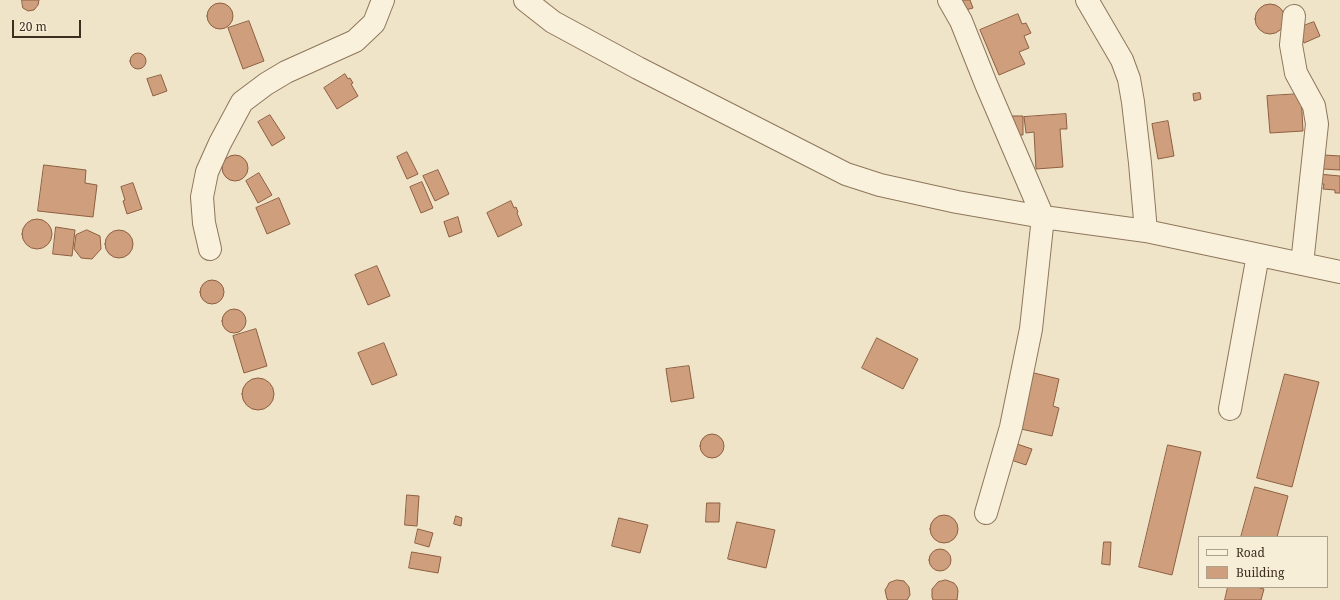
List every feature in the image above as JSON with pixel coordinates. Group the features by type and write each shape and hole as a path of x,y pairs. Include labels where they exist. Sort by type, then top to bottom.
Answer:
{"street":[{"path":"210,249 204,223 202,197 207,172 220,143 242,102 266,84 286,72 355,41 374,23 383,0"},
{"path":"525,0 553,22 638,68 846,174 880,185 957,202 1043,217 1146,231 1340,272"},
{"path":"949,0 961,21 986,84 1043,217 1031,329 1011,427 986,513"},
{"path":"1087,0 1122,60 1129,79 1138,148 1146,231"},
{"path":"1294,16 1291,45 1296,73 1314,106 1318,124 1302,264"},
{"path":"1230,409 1258,255"}],"building":[{"path":"22,0 39,0 38,5 34,10 28,11 23,8"},
{"path":"970,0 973,8 962,11 959,1"},
{"path":"220,3 229,7 233,16 229,25 220,29 211,25 207,16 211,7"},
{"path":"1270,4 1281,8 1285,19 1281,30 1270,34 1259,30 1255,19 1259,8"},
{"path":"1018,14 1022,24 1026,23 1031,33 1024,36 1029,48 1019,52 1025,64 999,75 980,30"},
{"path":"249,21 264,61 243,69 228,28"},
{"path":"1314,22 1320,36 1304,43 1298,28"},
{"path":"135,53 141,53 146,58 144,67 141,69 135,69 130,64 130,58"},
{"path":"345,74 353,83 351,84 358,96 337,109 324,88"},
{"path":"161,75 167,91 153,96 147,79"},
{"path":"1200,93 1201,99 1194,101 1193,94"},
{"path":"1301,94 1303,131 1270,133 1267,96"},
{"path":"1066,114 1067,129 1060,129 1063,167 1036,169 1034,132 1026,133 1024,117"},
{"path":"270,115 285,138 272,146 258,122"},
{"path":"1012,116 1023,116 1023,135 1012,135"},
{"path":"1168,121 1174,156 1158,159 1152,124"},
{"path":"407,152 418,174 407,179 397,157"},
{"path":"235,155 244,159 248,168 244,177 235,181 226,177 222,168 226,159"},
{"path":"1324,155 1340,156 1340,170 1323,169"},
{"path":"44,165 86,170 85,183 97,185 93,217 38,211"},
{"path":"438,170 449,194 435,201 423,176"},
{"path":"259,173 272,195 258,203 246,181"},
{"path":"1318,174 1340,176 1340,193 1335,193 1335,190 1323,189 1324,184 1318,184"},
{"path":"422,182 433,208 421,213 410,187"},
{"path":"133,183 142,209 127,214 121,187"},
{"path":"279,198 290,224 267,234 256,208"},
{"path":"511,201 514,208 516,207 522,225 498,237 487,213"},
{"path":"458,217 462,232 449,237 444,222"},
{"path":"37,219 48,223 52,234 48,245 37,249 26,245 22,234 26,223"},
{"path":"56,227 75,230 72,256 53,254"},
{"path":"87,230 100,236 101,249 92,259 81,258 74,249 76,235"},
{"path":"119,230 125,231 129,234 132,238 132,250 129,254 125,257 119,258 113,257 109,254 106,250 105,244 106,238 109,234 113,231"},
{"path":"377,266 390,296 368,305 355,275"},
{"path":"212,280 221,283 224,292 221,301 212,304 203,301 200,292 203,283"},
{"path":"234,309 243,312 246,321 243,330 234,333 225,330 222,321 225,312"},
{"path":"256,329 267,366 244,373 233,336"},
{"path":"877,338 918,359 903,389 862,368"},
{"path":"384,343 397,375 372,385 358,353"},
{"path":"689,366 694,398 671,402 666,369"},
{"path":"1034,373 1059,379 1053,406 1059,408 1052,436 1021,429"},
{"path":"1285,374 1319,382 1292,487 1257,478"},
{"path":"255,378 261,378 271,385 274,394 273,400 267,407 261,410 255,410 245,403 242,397 242,391 249,381"},
{"path":"712,434 720,438 724,446 720,454 712,458 704,454 700,446 704,438"},
{"path":"1014,443 1032,449 1026,465 1008,459"},
{"path":"1168,445 1201,452 1172,575 1139,567"},
{"path":"1255,487 1288,496 1277,536 1241,536"},
{"path":"407,495 419,496 417,526 405,525"},
{"path":"707,503 720,503 719,522 706,522"},
{"path":"944,515 954,519 958,529 954,539 944,543 934,539 930,529 934,519"},
{"path":"456,516 462,518 461,526 454,524"},
{"path":"619,518 648,525 640,553 612,546"},
{"path":"737,522 775,530 766,568 728,559"},
{"path":"418,529 433,533 429,547 415,543"},
{"path":"1104,542 1111,542 1110,565 1102,564"},
{"path":"940,549 944,550 950,556 950,564 944,570 940,571 936,570 930,564 929,560 930,556 936,550"},
{"path":"412,552 441,557 438,573 409,568"},
{"path":"897,580 904,581 909,587 910,595 907,600 887,599 885,590 889,583"},
{"path":"946,580 954,583 957,587 957,600 933,600 932,589 938,582"},
{"path":"1228,588 1264,589 1261,600 1225,600"}]}
